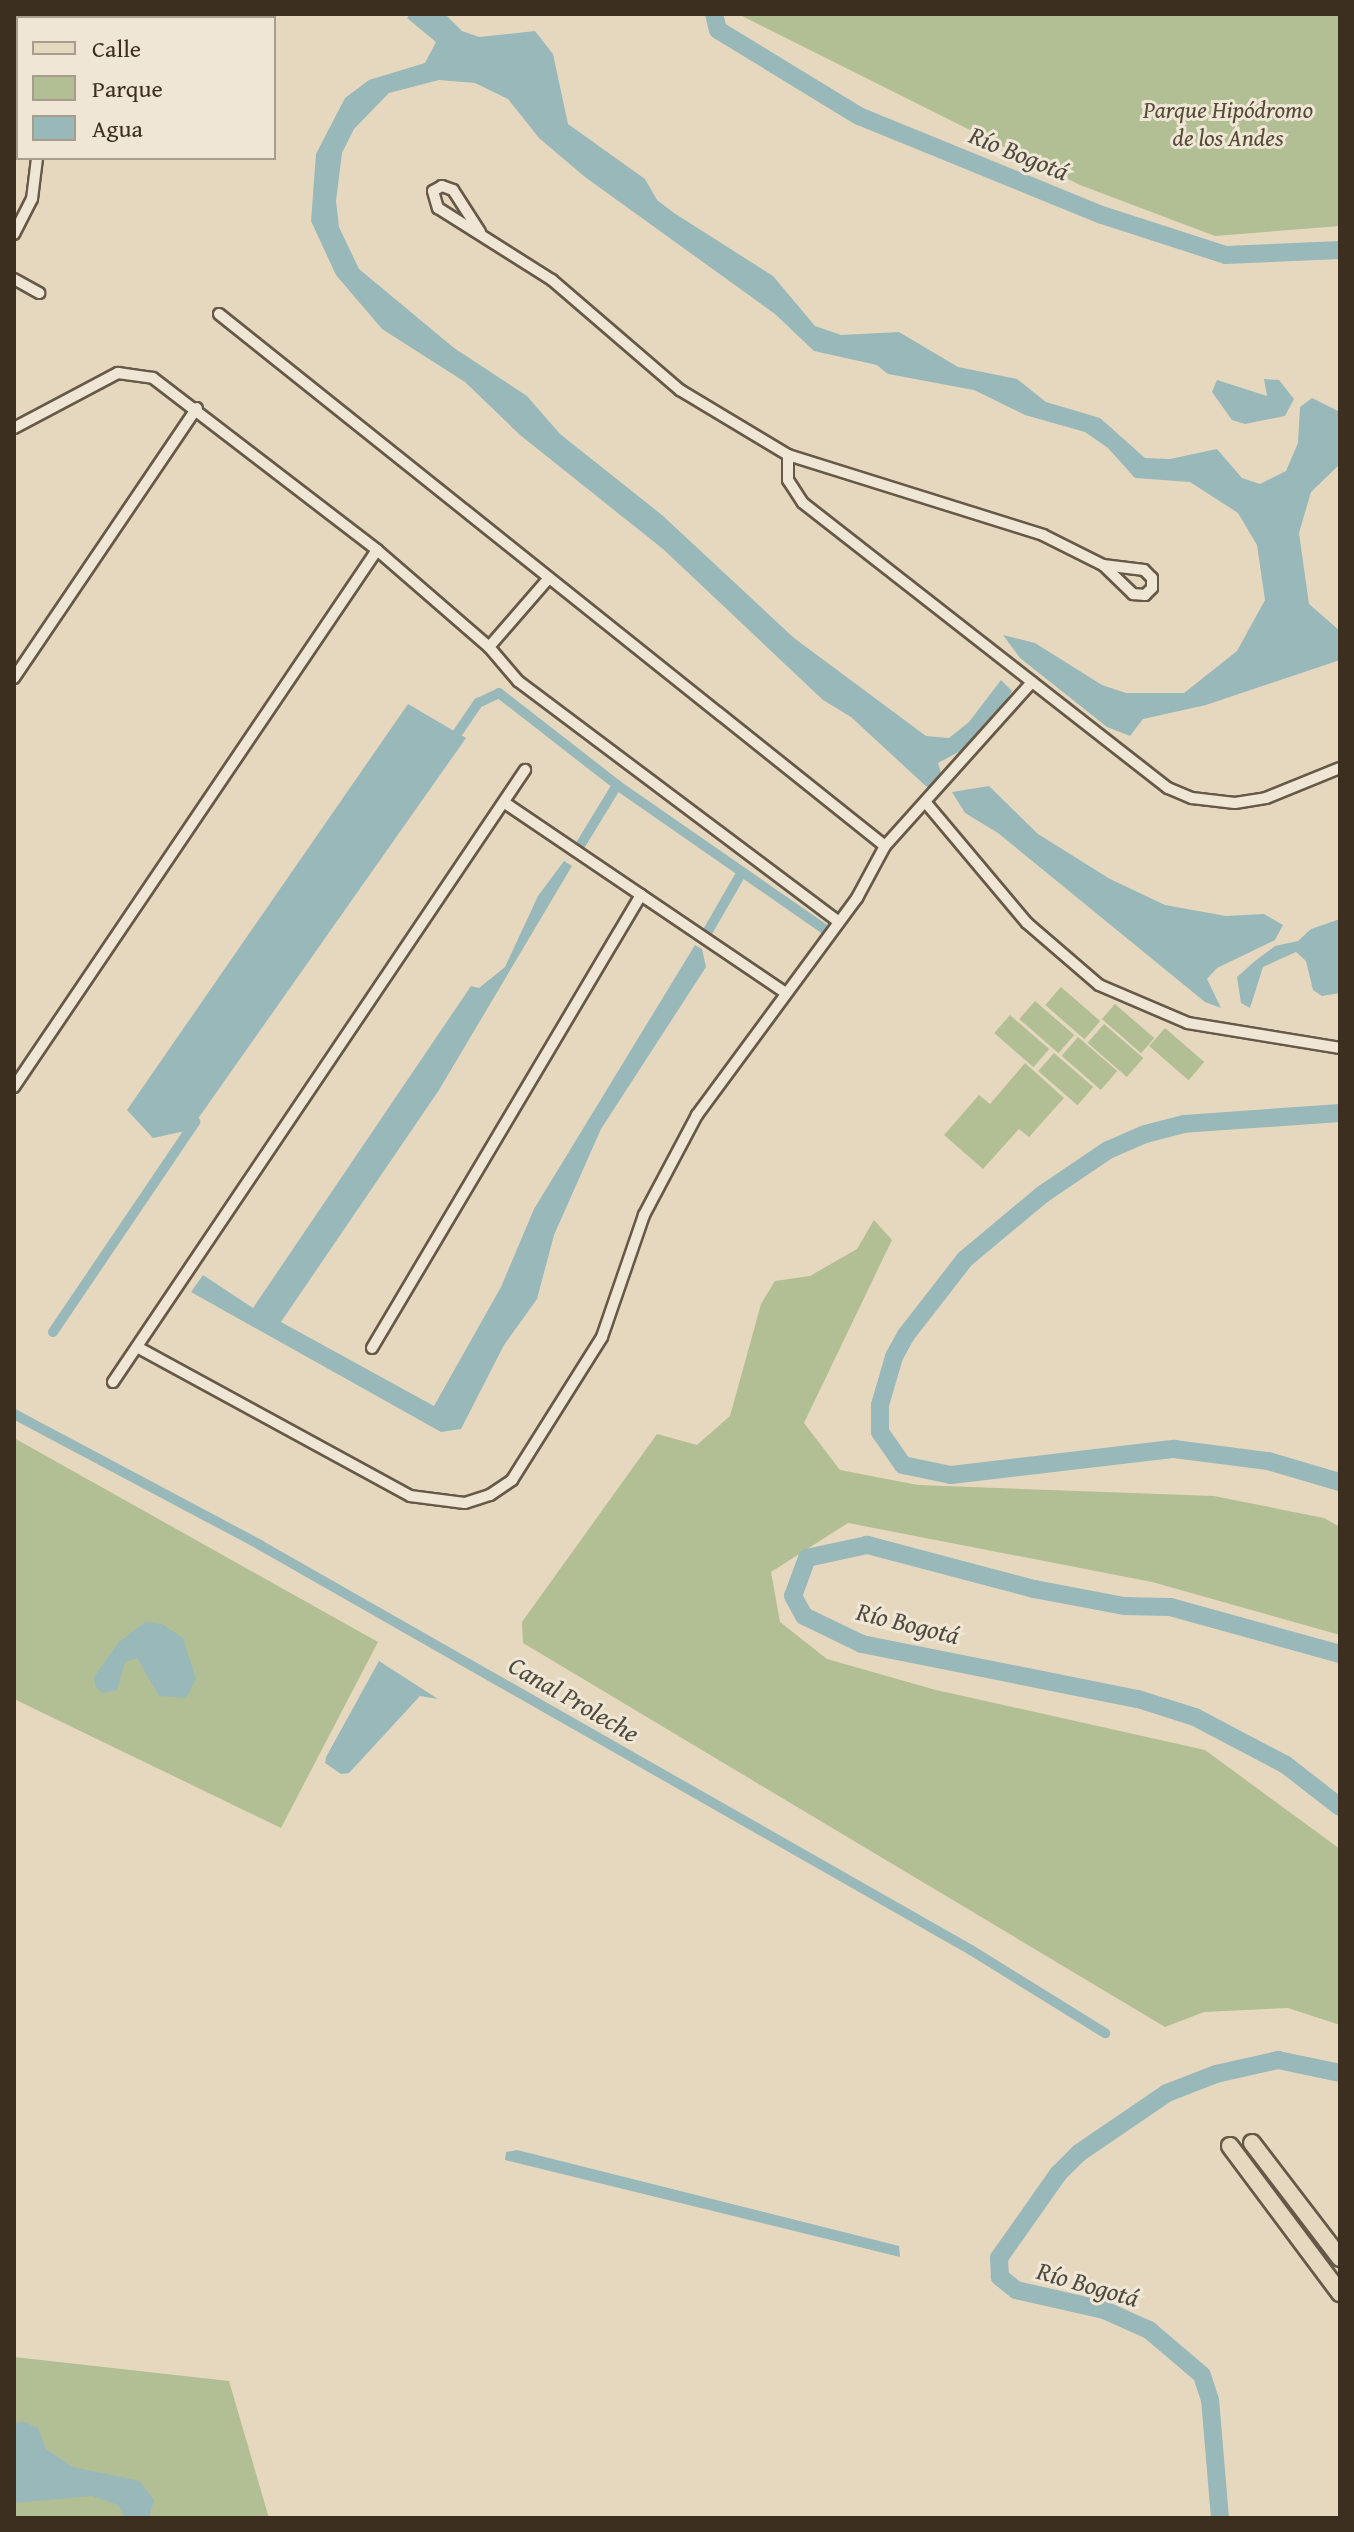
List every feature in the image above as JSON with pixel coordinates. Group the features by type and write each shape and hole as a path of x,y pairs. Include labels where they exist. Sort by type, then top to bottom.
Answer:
{"main road":[{"path":"1252,2143 1340,2258"},
{"path":"1230,2146 1340,2293"}],"street":[{"path":"14,234 32,199 37,160"},
{"path":"480,232 453,190 442,186 433,191 438,208 552,280 680,390 788,455 1043,535 1103,565 1133,594 1145,595 1152,588 1152,578 1144,570 1103,565"},
{"path":"14,279 39,293"},
{"path":"219,314 885,846"},
{"path":"14,428 118,373 153,378 197,408 377,550 489,647 518,681 839,922"},
{"path":"14,678 197,408"},
{"path":"788,455 788,480 803,503 1132,764 1192,798 1235,803 1266,798 1340,768"},
{"path":"14,1087 377,550"},
{"path":"489,647 549,578"},
{"path":"137,1347 410,1496 438,1503 490,1495 527,1463 564,1392 602,1337 644,1215 671,1160 784,992 839,922 885,846 927,804 1032,682"},
{"path":"113,1382 525,770"},
{"path":"505,803 784,992"},
{"path":"927,804 1027,923 1099,985 1188,1023 1340,1048"},
{"path":"372,1348 641,895"}],"green space":[{"name":"Parque Hipódromo de los Andes","path":"738,14 1340,14 1340,226 1215,236 1080,185"},
{"path":"1061,987 1100,1021 1084,1039 1045,1005"},
{"path":"1035,1001 1074,1035 1058,1053 1019,1019"},
{"path":"1115,1004 1154,1038 1141,1053 1102,1019"},
{"path":"1010,1015 1049,1049 1033,1067 994,1033"},
{"path":"1104,1024 1143,1058 1127,1077 1088,1043"},
{"path":"1165,1028 1204,1062 1188,1080 1149,1046"},
{"path":"1078,1037 1117,1071 1101,1090 1062,1056"},
{"path":"1054,1053 1093,1087 1077,1105 1038,1071"},
{"path":"1025,1063 1064,1098 1029,1137 1019,1129 983,1169 944,1135 979,1095 990,1104"},
{"path":"874,1220 892,1240 804,1423 840,1470 918,1485 1214,1496 1324,1518 1340,1527 1340,1635 1152,1582 848,1523 771,1572 780,1622 827,1659 936,1690 1205,1750 1340,1849 1340,2025 1288,2008 1204,2012 1165,2027 523,1643 522,1622 657,1434 697,1445 730,1416 761,1304 775,1281 810,1276 857,1249"},
{"path":"14,1438 378,1642 281,1828 14,1699"},
{"path":"14,2357 229,2381 269,2518 14,2518"}],"water":[{"path":"410,14 445,14 462,31 479,37 535,31 553,54 568,124 645,179 657,200 674,213 773,276 815,326 841,335 899,332 958,367 1017,379 1046,402 1100,418 1145,458 1170,459 1217,449 1242,478 1260,484 1286,471 1298,443 1300,407 1312,398 1340,412 1340,464 1311,492 1299,533 1309,604 1340,631 1340,660 1206,705 1143,719 1130,736 1107,727 1020,658 1003,635 1035,643 1102,685 1126,693 1184,693 1237,651 1265,600 1257,545 1238,513 1190,482 1135,478 1108,448 1085,432 1025,415 974,390 888,374 877,365 814,351 775,314 585,177 539,138 508,99 475,83 439,80 389,93 354,129 342,153 336,201 339,227 359,269 454,348 527,396 560,434 662,515 794,638 926,736 949,738 969,722 1001,680 1012,691 1002,707 964,749 938,763 942,776 929,789 851,717 823,700 663,549 520,435 465,382 382,329 336,275 311,221 316,154 345,98 369,80 425,63 436,42 407,18"},
{"path":"1264,379 1279,380 1294,399 1285,416 1245,424 1232,420 1212,392 1217,380 1267,396"},
{"path":"408,704 466,738 190,1130 153,1138 127,1110"},
{"path":"989,786 1038,834 1110,879 1165,905 1226,916 1264,914 1283,925 1275,940 1217,968 1207,979 1221,1008 1205,1002 998,833 965,813 952,792"},
{"path":"564,861 572,866 439,1090 281,1322 434,1406 501,1287 534,1209 695,945 702,949 706,967 601,1129 554,1235 537,1299 504,1345 461,1429 441,1432 191,1292 203,1275 253,1308 471,986 479,988 505,967 538,896"},
{"path":"1340,919 1340,993 1322,996 1313,990 1306,961 1296,952 1263,967 1250,1008 1241,1003 1237,977 1255,961 1275,946 1298,941 1311,929"},
{"path":"145,1622 162,1624 183,1638 196,1679 186,1698 159,1696 137,1658 125,1662 117,1690 102,1693 95,1686 94,1677 118,1643"},
{"path":"379,1661 438,1699 420,1696 349,1773 341,1774 325,1763 326,1757"},
{"path":"517,2150 899,2246 900,2257 505,2160 506,2152"},
{"path":"22,2421 38,2428 46,2449 73,2467 140,2481 154,2500 149,2518 125,2518 118,2505 92,2496 14,2503 14,2423"}],"waterway":[{"name":"Río Bogotá","path":"714,14 718,30 859,116 1102,215 1226,255 1340,250"},
{"path":"450,744 478,703 499,693 617,785 826,930"},
{"path":"578,849 617,785"},
{"path":"708,931 742,872"},
{"name":"Río Bogotá","path":"1340,1113 1184,1124 1145,1134 1108,1150 1043,1194 965,1259 906,1335 894,1357 880,1405 880,1432 903,1465 951,1475 1174,1449 1268,1461 1340,1482"},
{"path":"53,1332 195,1122"},
{"name":"Canal Proleche","path":"14,1414 260,1545 971,1950 1105,2033"},
{"name":"Río Bogotá","path":"1340,1654 1170,1607 1124,1606 1034,1589 867,1545 807,1558 793,1596 804,1616 862,1644 1138,1699 1195,1717 1286,1765 1340,1807"},
{"name":"Río Bogotá","path":"1220,2518 1210,2400 1202,2375 1149,2330 1104,2310 1016,2290 1000,2277 999,2258 1058,2174 1079,2153 1167,2093 1216,2074 1278,2060 1340,2073"}]}
